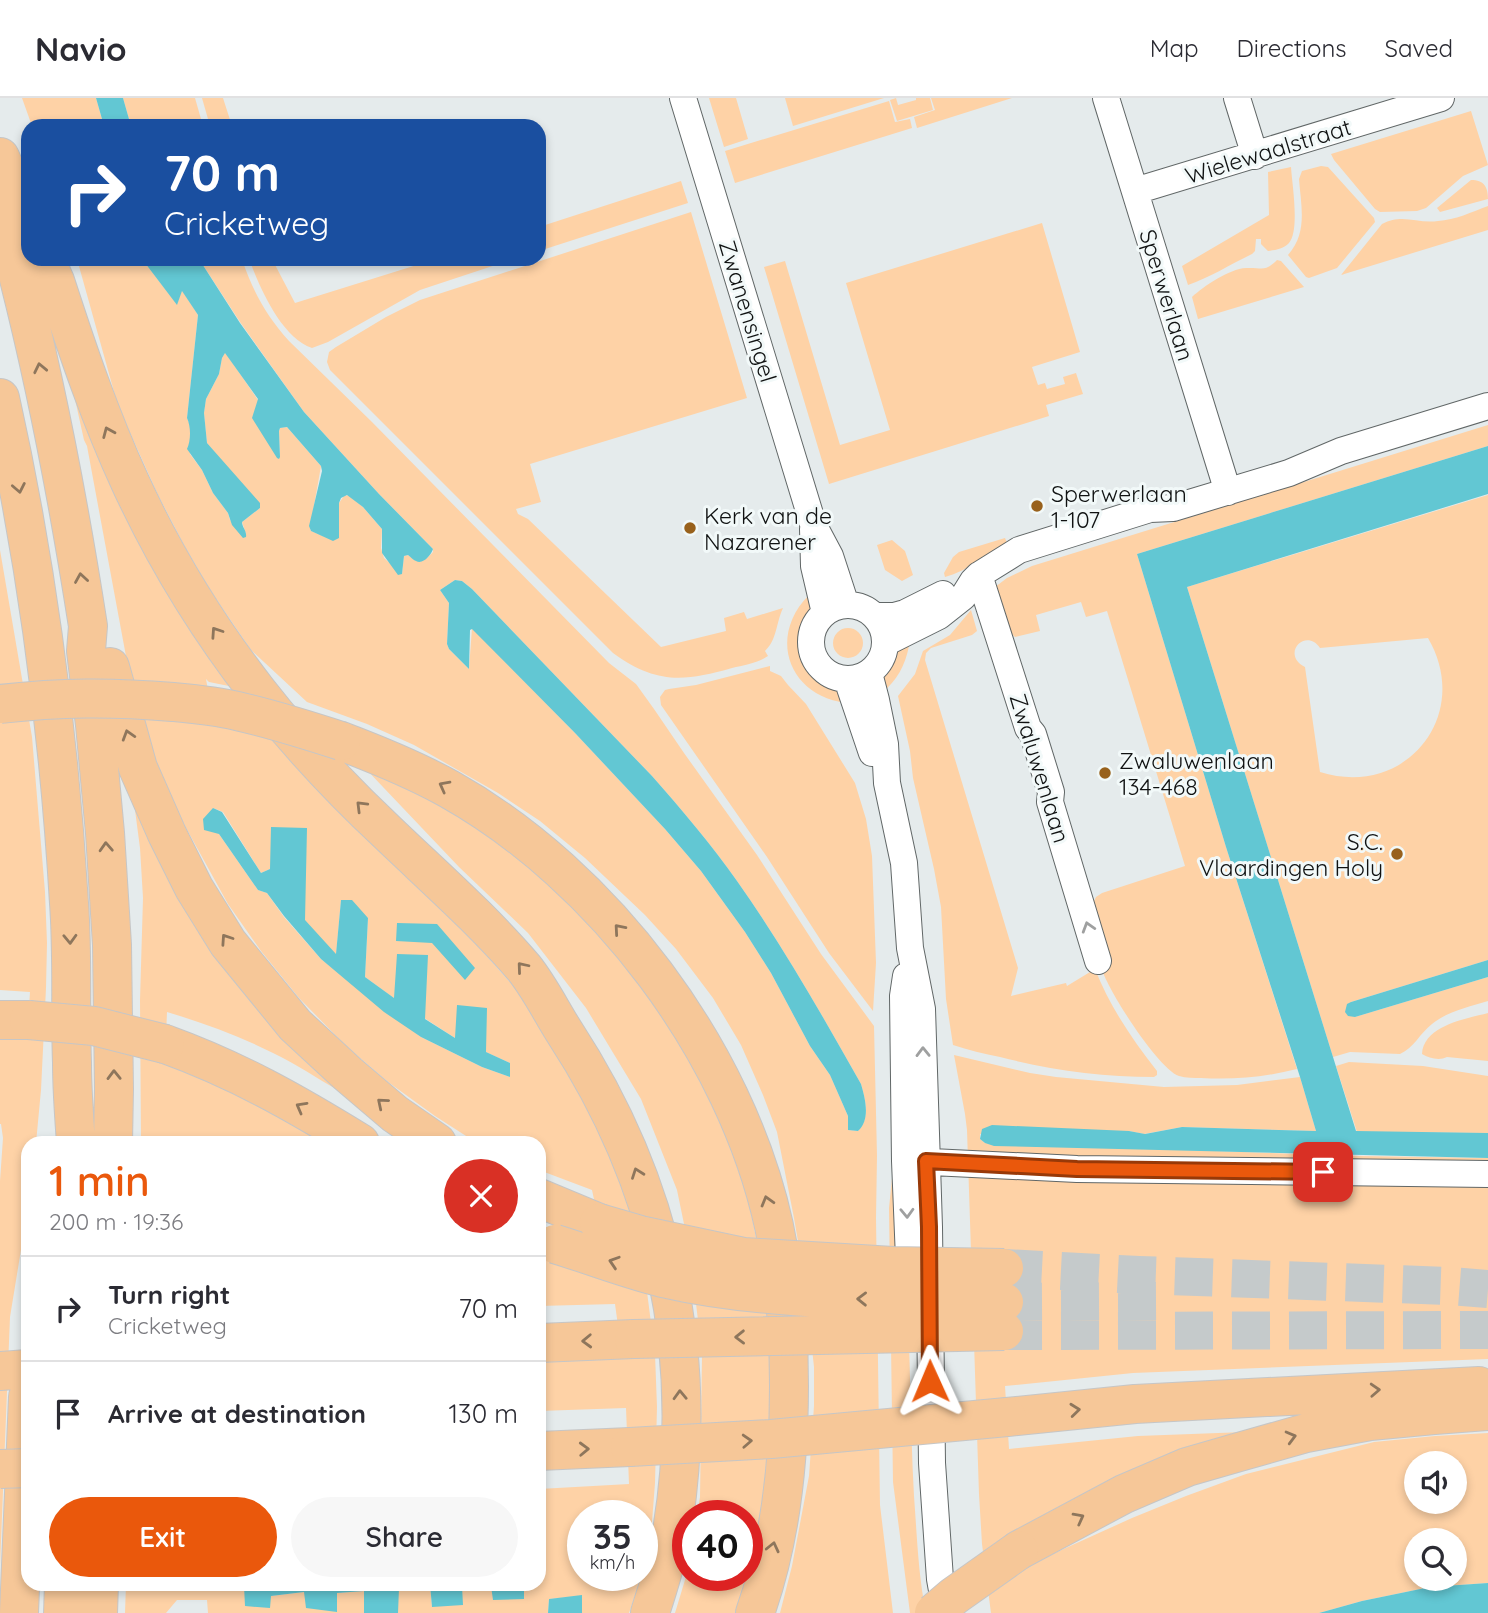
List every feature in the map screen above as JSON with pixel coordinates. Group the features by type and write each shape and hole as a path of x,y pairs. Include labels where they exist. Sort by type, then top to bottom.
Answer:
{"highway":[{"path":"0,157 21,204"},
{"path":"0,208 36,349 61,464 88,625 86,651 105,833 112,945 113,1136"},
{"path":"48,266 104,422 130,484 165,551 199,607 236,662 290,732 378,823 478,918 523,968 581,1057 617,1123 645,1195 661,1248 674,1312 679,1373 679,1483 671,1536 650,1613"},
{"path":"0,398 34,576 55,726 69,906 76,1136"},
{"path":"88,625 106,650 138,768 162,823 194,888 228,943 295,1025 395,1114 428,1136"},
{"path":"0,704 88,697 200,705 236,711 341,741 414,771 475,804 548,859 619,928 655,973 684,1016 722,1082 751,1148 773,1223 787,1313 789,1406 786,1475 773,1551 755,1613"},
{"path":"14,1020 94,1026 165,1044 265,1087 348,1136"},
{"path":"56,1136 72,1062"},
{"path":"546,1201 599,1223 640,1235 744,1257 893,1266 1004,1300"},
{"path":"547,1241 662,1277 723,1288 851,1299 1004,1300"},
{"path":"546,1343 634,1339 1004,1300"},
{"path":"0,1371 21,1370"},
{"path":"546,1451 784,1438 1135,1404 1488,1385"},
{"path":"933,1613 1019,1550 1124,1494 1187,1468 1306,1433 1370,1421 1488,1411"},
{"path":"0,1469 21,1468"},
{"path":"19,1613 21,1565"},
{"path":"63,1613 64,1591"},
{"path":"98,1613 99,1591"}],"street":[{"name":"Zwanensingel","path":"683,98 813,524 830,556 836,609"},
{"name":"Sperwerlaan","path":"1106,98 1226,485"},
{"path":"1237,98 1255,156"},
{"name":"Wielewaalstraat","path":"1135,191 1441,98"},
{"path":"875,616 905,613 932,601 955,586 976,578 1019,550 1150,509 1168,494 1226,485 1285,458 1341,450 1488,406"},
{"path":"886,643 939,616 963,597 976,578"},
{"name":"Zwaluwenlaan","path":"976,578 1028,728 1033,734 1051,792 1050,802 1098,961"},
{"path":"862,607 875,616 881,624 886,643 881,660 858,676 840,679 828,674 813,654 811,641 817,622 836,609 862,607"},
{"path":"858,676 885,744 887,783 904,863 911,948 903,996 916,1161 921,1514 933,1613"},
{"path":"916,1161 1077,1169 1488,1174"},
{"path":"916,1161 929,1227 932,1463 940,1579 946,1613"}],"shaded area":[{"path":"22,98 96,98 102,119 30,119"},
{"path":"123,98 195,98 201,119 129,119"},
{"path":"202,98 223,98 230,119 208,119"},
{"path":"709,98 736,98 748,139 724,147"},
{"path":"785,98 884,98 793,126"},
{"path":"896,98 898,105 916,98 930,98 933,110 897,121 890,100"},
{"path":"931,98 1012,98 917,128 914,117 935,110"},
{"path":"889,101 895,122 910,119 912,128 735,183 725,151"},
{"path":"1471,111 1488,165 1463,176 1426,208 1417,211 1380,212 1375,209 1331,154"},
{"path":"1291,167 1295,218 1289,243 1282,248 1268,251 1261,244 1261,239 1256,239 1255,251 1252,254 1188,285 1182,266 1269,215 1268,172"},
{"path":"1328,167 1375,222 1337,268 1309,278 1288,255 1301,228 1299,179 1302,171"},
{"path":"1471,180 1484,185 1488,199 1440,212 1437,208"},
{"path":"681,181 688,203 546,249 546,225"},
{"path":"1488,206 1488,230 1341,275 1382,224 1397,219 1430,222 1444,220"},
{"path":"691,212 747,398 530,464 541,502 516,509 518,514 528,519 661,647 726,631 724,618 744,612 747,619 783,608 774,637 765,651 768,656 715,673 684,678 657,675 628,663 613,653 330,370 327,362 329,352 386,317 420,300 525,266 546,266 546,259"},
{"path":"1042,223 1080,352 1032,367 1038,385 1045,383 1047,389 1065,384 1063,377 1076,373 1083,394 1046,405 1049,416 829,484 764,267 785,261 840,445 890,430 846,283"},
{"path":"1277,260 1281,261 1304,287 1198,319 1192,297 1203,288 1232,271 1266,268"},
{"path":"79,266 147,266 177,304 182,290 198,315 187,418 190,425 190,454 230,520 246,534 242,522 260,508 207,443 204,413 206,399 219,374 225,352 258,400 280,457 279,431 280,428 287,427 321,466 311,531 333,540 339,537 339,503 344,496 349,495 382,529 381,548 384,558 402,574 404,556 421,561 433,552 304,412 204,266 244,266 261,303 289,341 609,663 636,684 757,855 821,954 874,1026 880,1505 893,1613 780,1613 809,1476 814,1367 804,1276 777,1132 741,1045 713,998 676,949 645,915 585,858 540,821 498,793 414,745 307,702 251,650 212,593 158,495 118,406","holes":["455,580 462,581 652,776 727,867 786,956 861,1084 866,1114 858,1131 848,1130 848,1116 830,1075 810,1046 771,973 701,871 575,733 472,628 469,669 449,649 449,603 440,590"]},
{"path":"252,266 276,266 295,303 414,266 493,266 420,290 328,342 312,348 291,334 281,323"},
{"path":"57,318 254,691 209,682 206,679 214,723 300,745 540,1016 619,1160 646,1284 655,1354 657,1407 654,1500 567,1500 567,1591 637,1591 629,1613 582,1613 582,1596 549,1599 548,1613 398,1613 398,1591 431,1591 432,1607 454,1591 504,1591 524,1599 524,1591 546,1591 546,1489 629,1484 626,1408 546,1411 546,1358 622,1355 615,1304 546,1306 546,1248 599,1223 592,1190 546,1173 546,1136 466,1136 435,1116 388,1082 345,1045 299,998 228,904 180,817 157,764 128,667 87,446","holes":["213,808 223,812 261,873 270,869 306,828 304,920 336,955 341,900 368,918 365,977 455,1038 510,1063 510,1077 482,1067 421,1037 321,959 267,893 258,890 219,834"]},
{"path":"1488,425 1488,446 1137,554 1297,1069 1237,1078 1179,1076 1159,1059 1134,1027 1105,978 1098,952 1093,903 1096,897 1185,866 1107,611 1086,617 1081,602 1036,615 1040,631 1015,637 1009,631 995,587 1032,566"},
{"path":"1488,495 1488,960 1351,1002 1355,1017 1488,977 1488,1001 1438,1020 1400,1054 1350,1052 1333,1057 1187,587","holes":["1428,638 1440,667 1442,695 1436,721 1423,744 1404,762 1379,773 1351,777 1320,772 1305,667 1295,656 1298,645 1308,640 1320,648"]},
{"path":"1005,538 1007,543 969,567 945,577 944,573 959,552"},
{"path":"892,540 905,551 913,575 902,581 885,570 877,545"},
{"path":"0,550 32,737 47,943 37,1136 21,1136 21,1250 10,1317 0,1566 0,1181 3,1138 0,1124 0,1039 27,1039 30,992 0,990"},
{"path":"809,595 813,613 805,628 803,652 812,670 840,691 846,703 826,698 810,689 798,677 790,662 787,646 789,629 796,611"},
{"path":"971,610 977,631 931,648 926,653 925,660 1018,968 1011,996 1066,983 1067,986 1095,969 1122,1022 1157,1071 1154,1077 1115,1076 1057,1069 953,1045 946,999 941,907 898,696 915,674 923,651 950,635"},
{"path":"848,628 859,632 863,643 859,654 848,658 837,654 833,643 837,632"},
{"path":"909,646 900,672 882,693 880,682 895,651"},
{"path":"770,666 770,671 781,676 806,704 855,783 866,819 872,856 876,963 873,1011 829,953 767,857 661,705 660,697 665,690"},
{"path":"364,767 452,811 517,856 593,924 669,1023 702,1083 730,1145 749,1203 764,1277 771,1338 771,1412 763,1504 763,1500 700,1500 702,1354 690,1253 677,1190 641,1099 586,1008 528,933 459,867"},
{"path":"130,772 339,1091 260,1047 221,1030 167,1012 165,1059 335,1136 141,1136 140,1000 143,898 140,848"},
{"path":"1488,1013 1488,1061 1447,1057 1437,1059 1422,1054 1430,1036 1438,1030"},
{"path":"954,1055 1056,1077 1164,1087 1237,1085 1300,1077 1316,1131 1182,1127 1144,1134 1129,1131 980,1134 980,1139 985,1143 1488,1158 1488,1359 1133,1373 1005,1386 1009,1449 1138,1436 1275,1431 1026,1566 1132,1518 1246,1474 1374,1442 1488,1433 1488,1583 1467,1584 1467,1528 1404,1528 1404,1591 1411,1591 1319,1613 991,1613 979,1494 967,1130"},
{"path":"1349,1062 1423,1066 1488,1076 1488,1133 1357,1132 1336,1066"},
{"path":"894,1159 904,1242 914,1496 919,1569 926,1613 910,1613 893,1482 889,1208"},
{"path":"126,1591 250,1591 270,1608 270,1596 304,1592 336,1612 337,1593 364,1591 364,1613 208,1613 207,1600 177,1600 166,1613 125,1613"},
{"path":"682,1591 742,1591 735,1613 675,1613"}],"water":[{"path":"96,98 123,98 129,119 102,119"},
{"path":"147,266 203,266 240,323 304,412 433,549 426,559 419,562 408,555 404,556 402,574 398,575 382,553 382,529 363,507 347,495 341,498 339,503 339,538 333,541 311,531 309,526 321,466 287,427 280,428 279,431 280,457 277,458 252,418 258,399 225,353 219,374 206,399 204,413 207,443 260,503 260,508 242,522 246,535 243,538 232,525 228,513 187,449 190,433 187,418 198,315 182,291 177,305"},
{"path":"1488,446 1488,494 1187,587 1356,1131 1488,1133 1488,1158 994,1146 985,1143 980,1139 982,1129 992,1125 1145,1134 1182,1127 1316,1131 1137,554"},
{"path":"455,580 462,581 472,589 652,776 727,867 786,956 861,1084 866,1115 858,1131 848,1130 848,1116 830,1075 810,1046 771,973 701,871 575,733 472,629 469,669 449,649 449,603 440,590"},
{"path":"213,808 222,812 261,873 270,869 271,827 307,828 305,920 336,954 341,900 352,900 368,918 365,977 394,998 397,954 428,955 425,1019 455,1038 457,1005 487,1008 486,1052 510,1063 510,1077 482,1067 421,1037 384,1012 321,959 267,893 258,890 219,834 204,830 203,819"},
{"path":"397,923 437,924 475,968 465,980 432,943 396,941"},
{"path":"1488,960 1488,977 1355,1017 1348,1016 1345,1012 1347,1004 1351,1002"},
{"path":"1488,1583 1488,1613 1319,1613 1411,1591 1467,1591 1467,1584"},
{"path":"244,1591 364,1591 337,1593 337,1612 306,1608 304,1592 271,1596 270,1608 245,1606"},
{"path":"364,1591 399,1591 398,1613 364,1613"},
{"path":"431,1591 462,1591 463,1605 432,1607"},
{"path":"492,1591 524,1591 524,1599 493,1600"},
{"path":"582,1595 582,1613 548,1613 549,1599"}],"tunnel":[{"path":"1004,1268 1488,1289"},
{"path":"1004,1302 1171,1301"},
{"path":"1004,1331 1488,1330"}],"place":[{"name":"Sperwerlaan 1-107","path":"1037,506"},
{"name":"Kerk van de Nazarener","path":"690,528"},
{"name":"Zwaluwenlaan 134-468","path":"1105,773"},
{"name":"S.C. Vlaardingen Holy","path":"1397,854"}],"route":[{"path":"930,1381 926,1161 1077,1169 1323,1172"}]}
